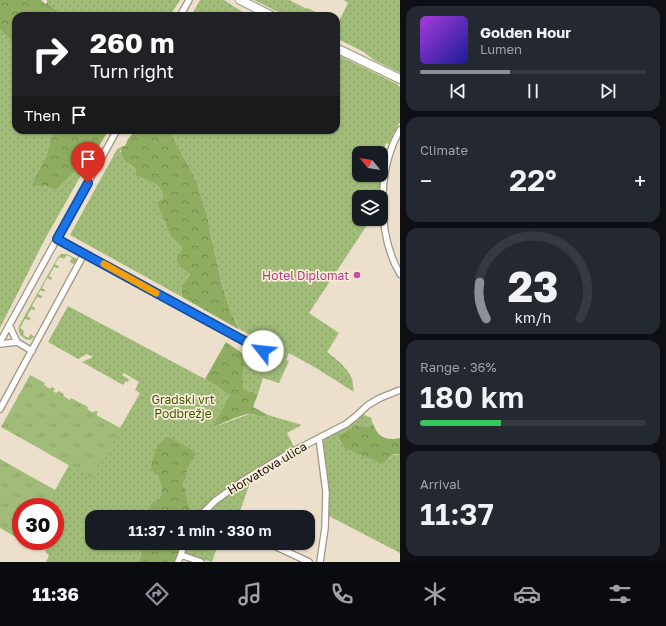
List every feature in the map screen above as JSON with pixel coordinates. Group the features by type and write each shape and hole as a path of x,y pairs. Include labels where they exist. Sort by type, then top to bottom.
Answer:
{"street":[{"path":"182,12 189,0"},
{"path":"240,0 264,12"},
{"path":"340,50 400,79"},
{"path":"400,130 396,136 392,148 383,190 384,218 388,247 392,259 400,274"},
{"path":"18,342 0,343 115,134"},
{"path":"57,239 263,351"},
{"path":"0,409 84,254"},
{"path":"9,325 18,342 32,350"},
{"name":"Horvatova ulica","path":"206,510 215,501 244,480 284,456 346,424 368,405 380,398 400,390"},
{"name":"Horvatova ulica","path":"319,438 326,492 325,528 320,562"},
{"path":"178,562 182,550"},
{"path":"283,550 309,562"},
{"path":"181,555 201,562"}],"green space":[{"path":"0,0 41,0 59,12 12,12 12,41 0,30"},
{"path":"47,0 180,0 172,12 59,12 47,3"},
{"path":"200,0 224,0 243,12 193,12"},
{"path":"254,0 289,0 316,12 278,12"},
{"path":"344,0 400,0 400,73 340,40 340,19 348,3"},
{"path":"0,30 12,41 12,134 52,134 47,154 33,184 56,190 77,169 84,170 45,239 0,328"},
{"path":"340,56 397,84 400,87 400,122 389,144 386,143 385,146 352,146 352,182 380,182 380,190 352,190 352,226 366,226 309,313 339,333 327,352 348,371 352,379 354,392 289,353 286,360 289,361 279,383 263,378 258,394 243,389 244,364 242,353 259,363 269,344 239,329 231,312 222,283 207,214 197,182 171,134 340,134"},
{"path":"52,134 106,134 84,170 77,169 56,190 45,186 32,185 47,154"},
{"path":"132,134 171,134 197,182 207,214 222,284 238,329 182,297 184,283 190,274 182,268 177,261 177,255 182,250 182,247 170,236 157,205 158,202 163,199 159,186 136,174 136,170 122,157 121,150 123,146 125,146"},
{"path":"123,146 120,151 125,160 156,183 161,190 163,200 157,205 170,236 182,247 182,269 190,274 181,294 182,297 70,235 116,151"},
{"path":"61,254 67,254 78,260 77,263 73,264 70,262 72,258 67,255 64,259 59,257 55,264 59,268 54,267 49,276 52,279 47,278 42,288 45,291 44,292 41,290 38,294 42,296 42,298 37,297 32,306 35,310 31,309 27,316 30,320 25,319 20,328 24,331 23,335 28,338 31,334 34,337 30,340 25,339 20,334 19,326 58,257"},
{"name":"Gradski vrt Podbrežje","path":"68,306 205,379 230,395 214,427 250,414 261,417 268,415 302,425 287,433 295,449 260,467 219,495 203,510 190,510 186,490 183,485 186,478 186,473 197,454 152,471 162,484 162,491 159,499 153,502 148,510 85,510 85,550 140,550 139,562 46,562 49,555 45,552 46,550 64,550 64,498 39,498 55,490 69,465 49,454 76,425 88,407 87,409 93,413 95,411 98,412 96,415 120,428 140,393 135,390 139,382 124,373 122,375 129,379 128,382 126,381 123,385 82,362 93,357 87,354 78,359 48,342"},
{"path":"226,342 242,353 244,364 243,389 258,394 253,407 268,415 260,417 246,414 213,427 230,395 205,379"},
{"path":"30,375 45,383 44,385 50,389 52,387 55,389 53,391 56,393 59,391 64,394 63,396 70,400 71,398 88,407 87,409 93,413 95,411 98,412 96,415 120,428 92,478 1,427"},
{"path":"363,414 371,418 373,424 369,427 357,425 338,440 344,447 381,463 394,455 400,455 400,553 327,515 322,443 324,439"},
{"path":"373,424 377,432 383,437 390,439 400,438 400,455 394,454 381,464 345,448 339,440 338,437 340,435 357,425 369,427"},
{"path":"168,437 186,446 197,454 186,473 186,478 183,482 190,510 148,510 153,502 159,499 162,490 159,479 151,469 156,449"},
{"path":"0,459 55,490 53,498 12,498 12,535 0,528"},
{"path":"252,477 240,510 209,510 225,495"},
{"path":"140,550 179,550 176,562 139,562"},
{"path":"184,550 216,550 212,562 183,554"}],"slow traffic":[{"path":"104,264 156,293"}],"place":[{"name":"Hotel Diplomat","path":"357,275"}],"route":[{"path":"88,183 57,239 263,351"}]}
